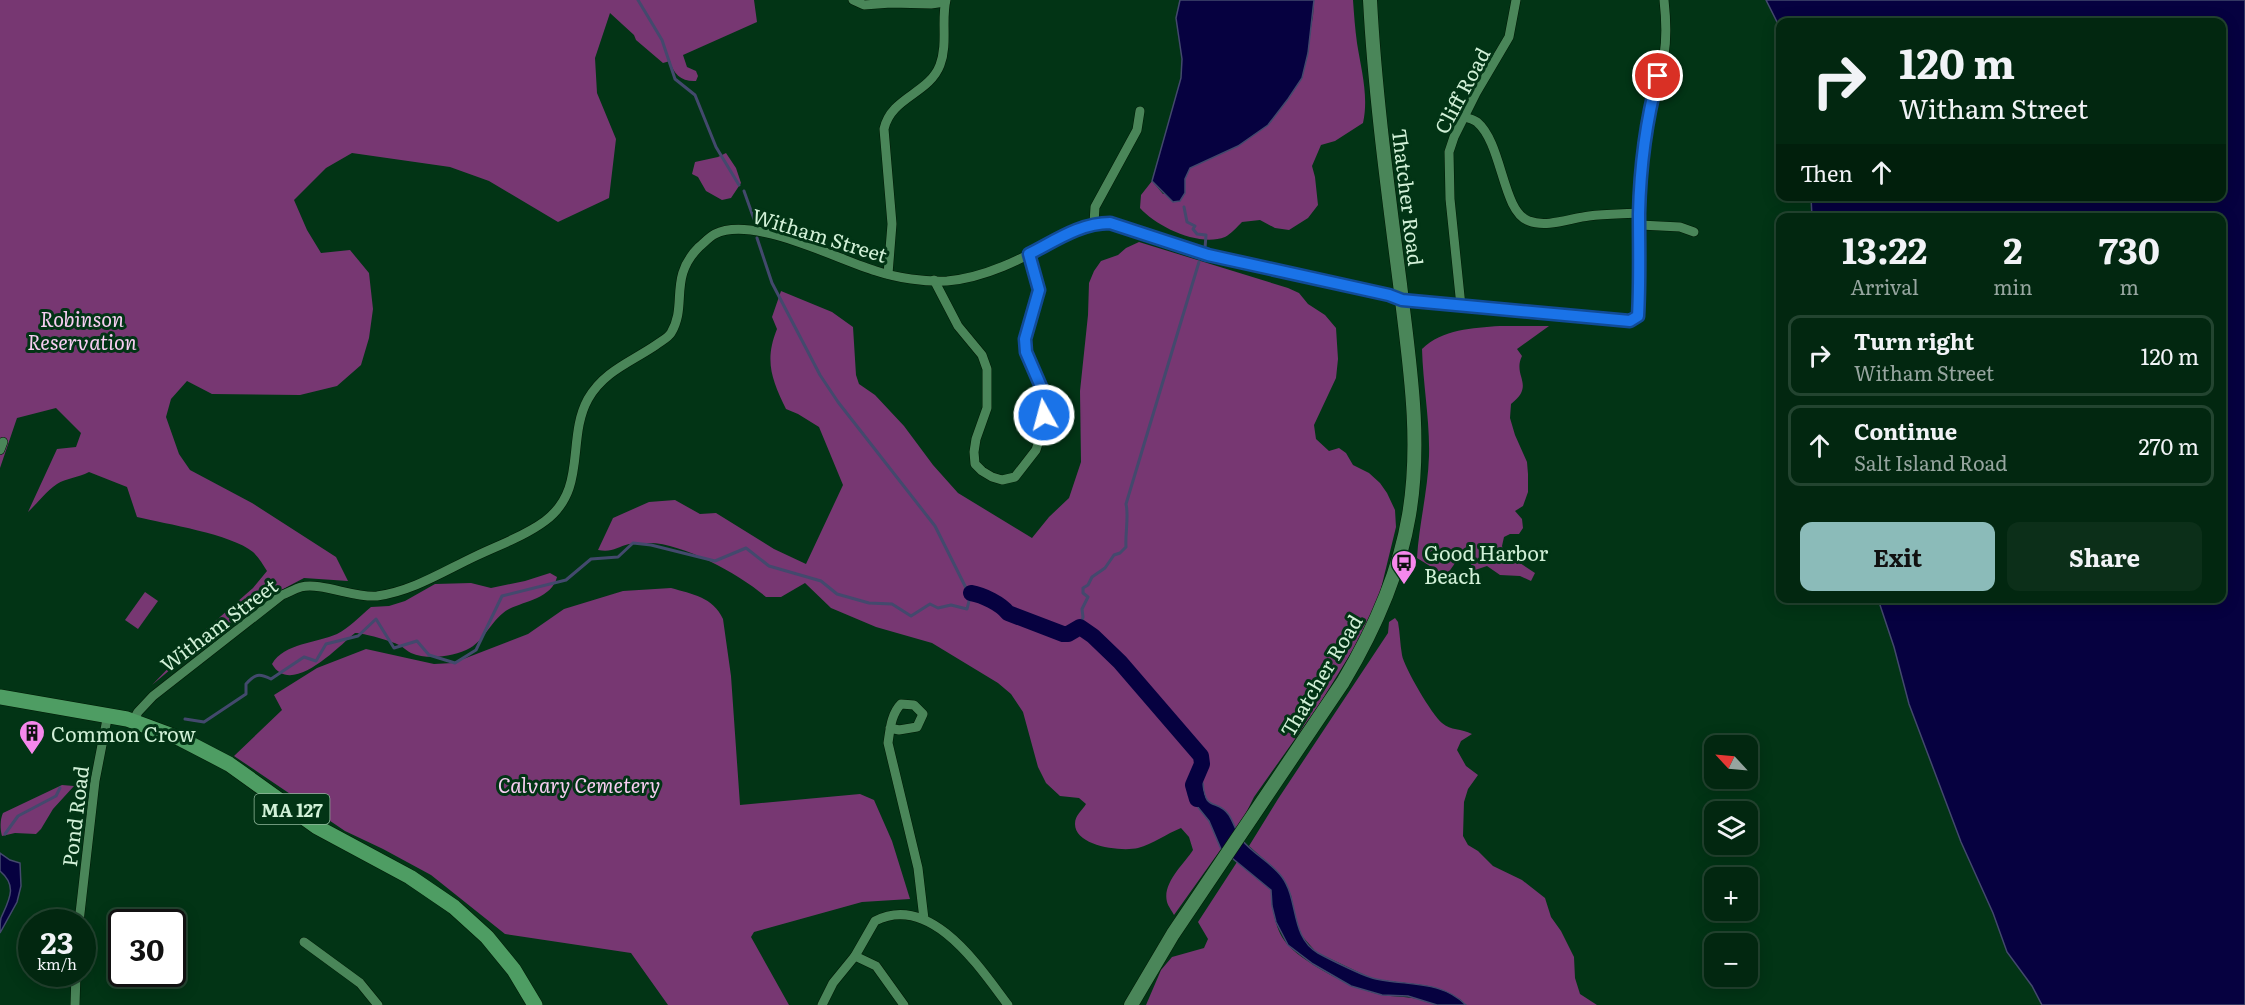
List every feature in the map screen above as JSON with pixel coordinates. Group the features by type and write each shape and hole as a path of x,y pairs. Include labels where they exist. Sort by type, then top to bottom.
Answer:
{"main road":[{"name":"Thatcher Road","path":"1131,1005 1155,961 1361,653 1396,569 1410,513 1415,437 1412,379 1375,82 1370,0"},
{"name":"MA 127","path":"0,697 108,714 133,721 181,739 229,764 316,827 433,891 454,907 487,937 514,970 535,1005"}],"street":[{"path":"853,0 864,5 931,4 945,1 944,43 940,66 922,88 891,111 884,129 892,224 888,274"},
{"name":"Cliff Road","path":"1461,306 1448,172 1449,152 1464,117 1509,37 1516,0"},
{"path":"1140,111 1137,130 1095,207 1094,223 1110,223 1208,255 1389,295 1402,300 1630,321 1638,316 1641,272 1639,213 1649,111 1664,57 1666,36 1664,0"},
{"path":"1464,117 1476,122 1497,154 1511,202 1521,216 1529,221 1547,223 1590,216 1639,213"},
{"name":"Witham Street","path":"133,721 153,696 282,595 302,586 375,596 406,589 445,572 545,521 562,501 574,476 575,445 583,411 589,398 607,375 670,336 675,325 681,278 685,265 713,235 729,229 748,229 794,241 888,274 934,280 968,278 993,271 1094,223"},
{"path":"1640,225 1680,227 1694,232"},
{"path":"934,280 958,326 982,355 987,369 987,408 976,440 975,464 992,477 1002,480 1015,477 1036,450 1043,428 1045,402 1036,372 1026,352 1025,339 1039,290 1029,254"},
{"name":"Pond Road","path":"80,909 95,781 108,714"},
{"path":"890,728 889,752 918,868 924,919"},
{"path":"822,1005 833,983 855,956 875,921 893,915 924,919 957,943 1008,1005"},
{"path":"304,942 354,978 378,1005"},
{"path":"855,956 876,966 904,1005"},
{"path":"75,1005 76,987"}],"green space":[{"name":"Robinson Reservation","path":"0,0 754,0 757,22 683,55 687,67 696,71 698,76 696,81 691,81 679,76 673,70 670,61 663,63 610,13 595,58 597,93 616,139 609,198 558,222 489,181 450,167 352,153 326,168 294,200 307,230 321,253 350,250 369,273 373,309 369,338 361,365 337,386 300,395 212,394 187,381 171,399 166,417 179,454 190,470 252,503 336,557 348,581 304,578 266,598 184,658 152,685 204,631 253,588 267,571 253,552 230,540 198,530 137,517 127,487 89,472 57,484 28,512 57,449 76,447 81,433 56,408 17,418 0,468"},
{"path":"1314,0 1353,0 1356,38 1364,83 1365,113 1363,123 1335,141 1321,145 1312,166 1318,205 1308,218 1289,230 1275,228 1260,220 1242,222 1225,237 1203,239 1179,233 1147,215 1140,208 1141,195 1152,181 1163,194 1185,193 1185,179 1190,168 1268,125 1302,78"},
{"path":"726,153 736,168 741,183 731,198 722,200 706,191 698,177 692,174 695,162"},
{"path":"1139,242 1288,288 1299,293 1308,304 1325,315 1336,328 1338,359 1336,378 1314,425 1316,439 1329,451 1339,448 1346,453 1353,465 1369,473 1380,483 1395,510 1396,527 1378,601 1354,648 1319,705 1254,797 1242,821 1235,829 1226,812 1204,797 1189,795 1209,821 1221,849 1174,915 1166,895 1175,874 1193,850 1189,837 1181,828 1149,844 1130,849 1100,846 1082,838 1077,832 1075,821 1086,804 1079,798 1060,796 1046,783 1038,767 1023,712 1011,694 998,683 932,643 876,627 831,608 805,583 781,597 766,597 742,579 710,561 677,548 662,544 641,543 611,550 598,550 613,518 649,502 675,500 700,514 716,513 774,549 806,564 843,485 819,427 786,409 777,389 770,361 777,329 772,317 781,291 832,312 853,327 856,375 859,384 875,395 904,426 933,465 958,493 1032,538 1069,498 1081,462 1080,391 1089,283 1101,261 1118,255"},
{"path":"1500,326 1549,326 1517,349 1522,356 1520,369 1523,386 1518,397 1511,404 1510,418 1527,462 1528,492 1523,506 1515,511 1522,519 1523,528 1519,534 1504,537 1502,546 1506,558 1517,561 1535,573 1531,581 1520,576 1500,575 1487,566 1469,572 1472,562 1470,557 1460,556 1446,576 1417,558 1429,456 1422,349 1430,342 1449,333"},
{"path":"550,573 557,577 550,590 503,613 476,644 456,654 432,657 417,655 390,641 355,633 326,658 302,673 290,675 280,673 272,664 284,652 337,634 371,607 389,606 405,601 435,584 471,583 491,588"},
{"name":"Calvary Cemetery","path":"671,588 708,601 723,619 731,676 740,805 860,794 874,800 892,841 910,899 862,902 754,932 751,937 789,1005 668,1005 631,953 505,934 431,875 345,831 234,756 282,710 274,695 317,668 366,649 434,664 453,663 528,634 564,609 623,591"},
{"path":"145,592 158,601 138,629 125,620"},
{"path":"1395,618 1398,622 1404,661 1432,711 1445,726 1472,734 1461,741 1457,750 1466,766 1478,775 1468,789 1464,802 1463,836 1468,845 1478,851 1493,866 1522,880 1545,898 1551,917 1574,957 1575,978 1580,994 1597,1005 1466,1005 1460,999 1405,983 1373,979 1316,952 1302,936 1296,921 1291,895 1278,872 1249,846 1388,633 1389,622"},
{"path":"62,785 74,786 53,809 36,834 15,833 2,836 3,813"},
{"path":"1237,862 1271,890 1273,912 1280,934 1289,946 1308,961 1347,983 1372,993 1417,999 1437,1005 1146,1005 1161,970 1172,957 1204,948 1208,939 1198,922"}],"shaded area":[{"path":"1180,0 1314,0 1308,53 1302,78 1288,99 1268,125 1238,146 1190,168 1185,179 1185,193 1180,201 1173,202 1152,181 1181,78 1182,59 1176,18"},
{"path":"1766,0 2245,0 2245,1005 2042,1005 2032,986 2007,952 1993,913 1961,842 1909,704 1879,603 2226,603 2226,213 1812,213 1811,201 2226,201 2226,18 1776,18 1776,20"},
{"path":"1194,778 1203,783 1209,802 1225,810 1229,815 1246,845 1282,877 1291,896 1299,928 1309,946 1318,953 1371,978 1424,985 1446,991 1466,1005 1437,1005 1408,996 1382,995 1351,986 1313,964 1288,945 1276,922 1271,890 1221,849 1209,821 1188,795 1190,783"},
{"path":"0,853 20,863 21,886 17,902 0,933 1,918 9,899 10,888 9,882 0,871"}],"waterway":[{"path":"638,0 662,40 675,79 695,95 716,147 739,185"},
{"path":"744,191 755,222"},
{"path":"1184,207 1187,222 1195,226 1193,229 1197,234 1206,235 1205,248"},
{"path":"185,719 204,722 246,694 246,684 255,676 260,675 271,679 304,657 316,661 326,644 358,636 376,619 394,648 417,641 429,655 455,663 476,650 502,596 566,580 591,559 618,557 633,543 651,545 715,561 746,548 769,566 821,581 837,594 869,603 892,604 911,616 930,604 938,608 951,605 967,609 971,593 966,588 935,526 838,402 820,375 772,283 757,238"},
{"path":"1080,627 1083,617 1082,609 1088,597 1083,593 1083,588 1088,585 1092,577 1105,568 1114,555 1126,547 1126,504 1199,262"},
{"path":"971,593 991,600 1008,613 1063,634 1068,634 1080,627 1093,636 1120,662 1201,756 1202,764 1193,785 1197,799"},
{"path":"5,834 18,816 56,796 60,788"}],"place":[{"name":"Good Harbor Beach","path":"1404,586"},
{"name":"Common Crow","path":"32,756"}],"route":[{"path":"1044,415 1045,402 1042,389 1026,352 1025,339 1039,290 1029,254 1094,223 1110,223 1208,255 1389,295 1402,300 1630,321 1638,316 1641,272 1639,213 1645,136 1658,76"}]}
